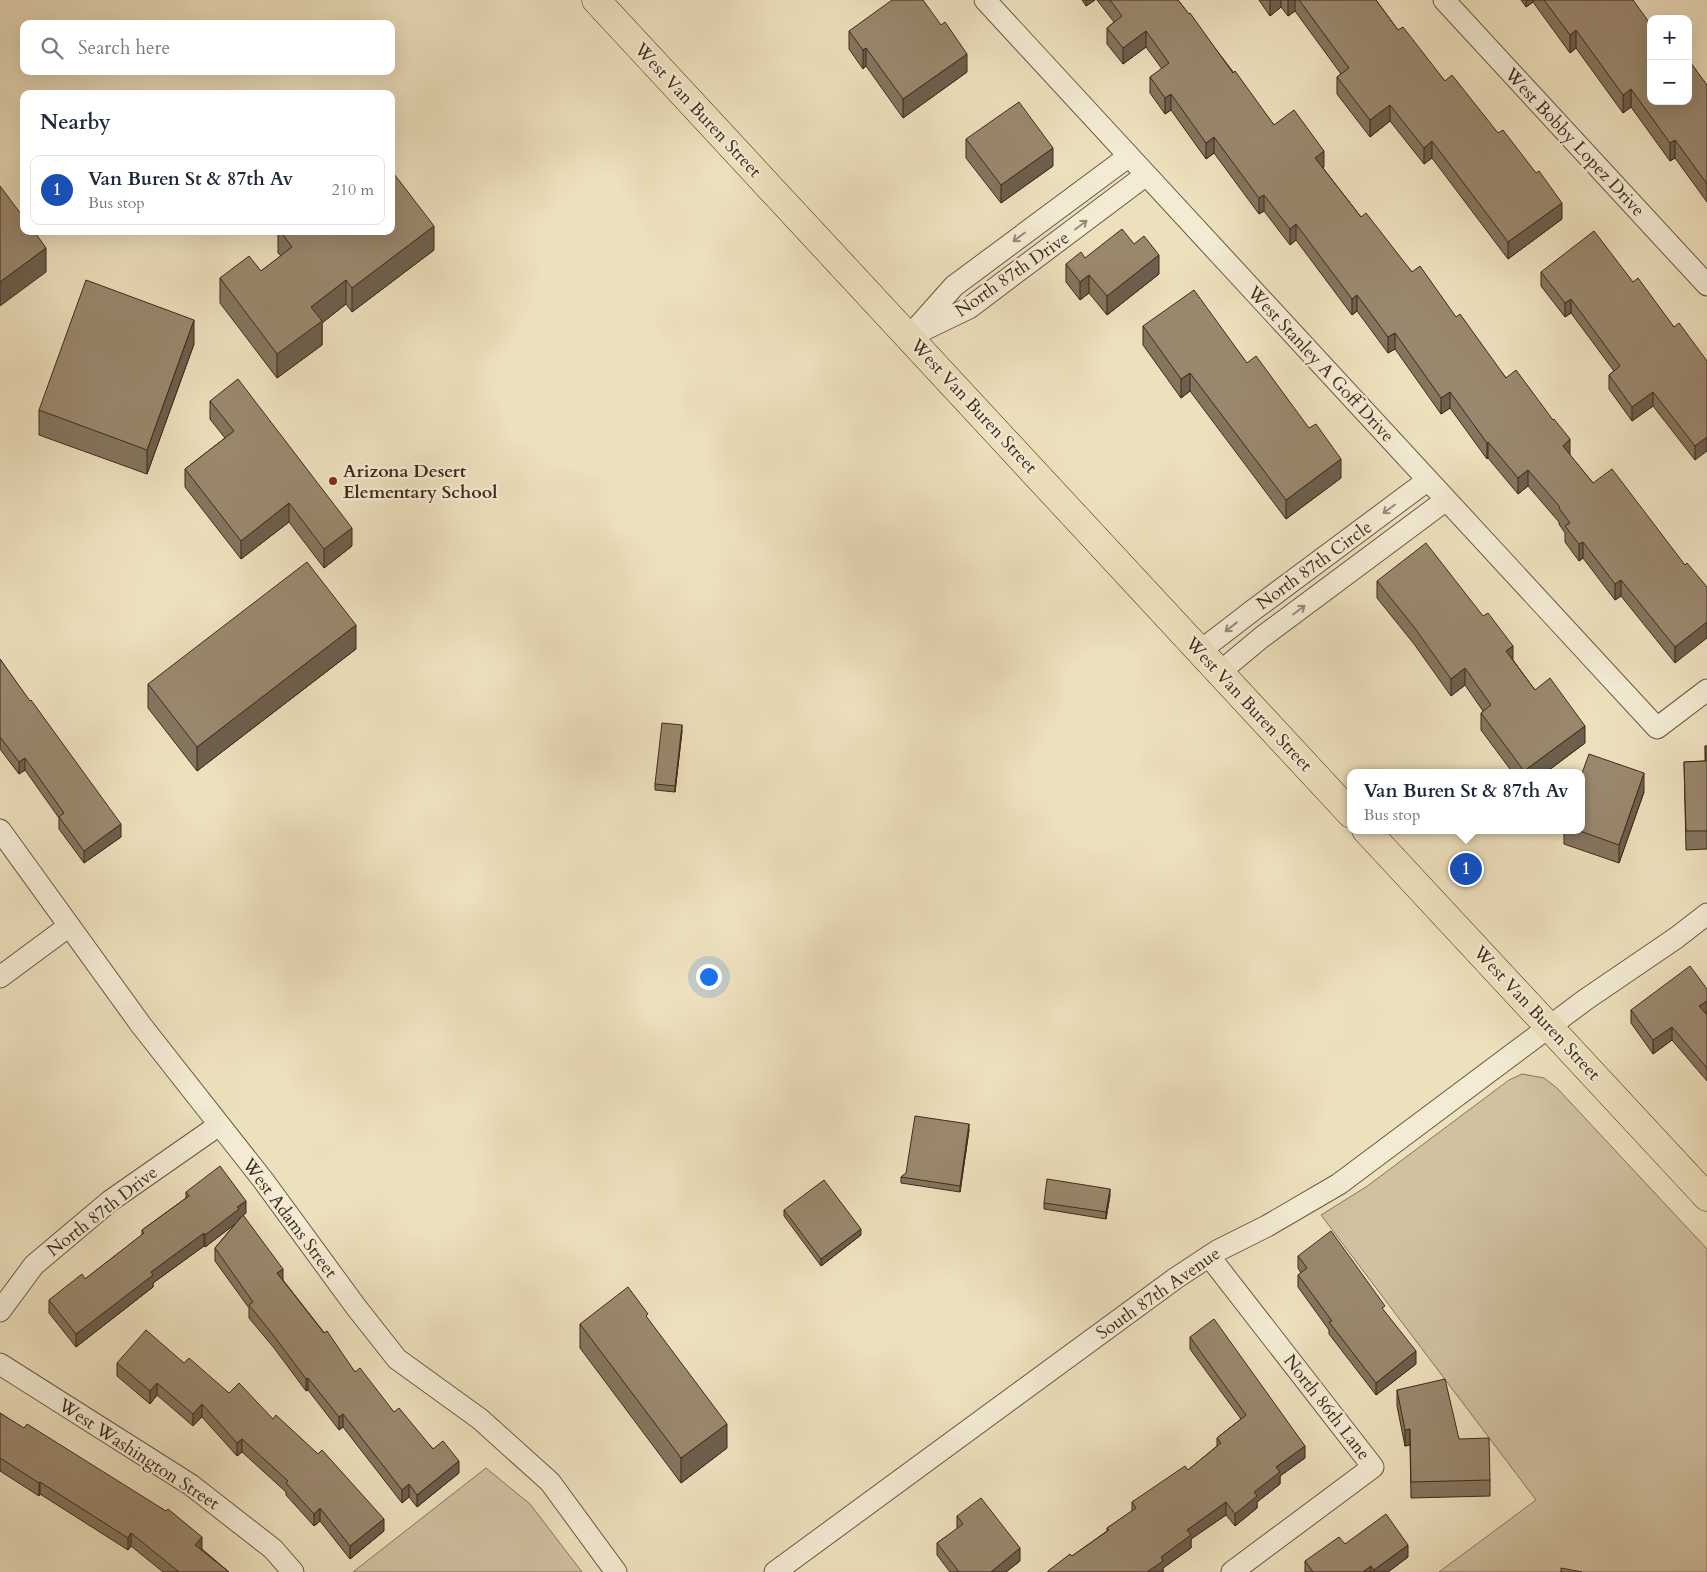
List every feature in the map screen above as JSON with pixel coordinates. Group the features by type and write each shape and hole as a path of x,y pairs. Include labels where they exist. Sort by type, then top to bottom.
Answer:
{"main road":[{"name":"West Van Buren Street","path":"596,0 1347,810"},
{"name":"West Van Buren Street","path":"1370,834 1707,1197"}],"street":[{"name":"West Stanley A Goff Drive","path":"984,0 1657,728 1707,690"},
{"name":"West Bobby Lopez Drive","path":"1444,0 1707,285"},
{"name":"North 87th Drive","path":"909,337 954,286 1129,156"},
{"name":"North 87th Drive","path":"909,337 970,308 1146,175"},
{"name":"North 87th Circle","path":"1200,651 1428,480"},
{"name":"North 87th Circle","path":"1220,672 1262,637 1446,500"},
{"name":"West Adams Street","path":"0,830 141,1025 263,1180 356,1307 397,1359 480,1419 550,1482 616,1572"},
{"name":"South 87th Avenue","path":"775,1572 1176,1278 1209,1256 1268,1226 1339,1184 1584,1000 1676,938 1707,914"},
{"path":"0,977 69,926"},
{"name":"North 87th Drive","path":"0,1311 41,1258 110,1201 219,1125"},
{"name":"North 86th Lane","path":"1209,1256 1373,1467 1232,1572"},
{"name":"West Washington Street","path":"0,1364 191,1485 273,1549 294,1572"}],"shaded area":[{"path":"1522,1074 1544,1078 1557,1088 1707,1249 1707,1572 1439,1572 1536,1500 1321,1215 1366,1187 1509,1080"},
{"path":"486,1468 530,1504 582,1572 353,1572"}],"building":[{"path":"892,0 923,0 941,25 945,22 967,54 903,99 866,48 863,50 849,31"},
{"path":"1110,0 1178,0 1190,13 1233,73 1235,71 1274,125 1294,110 1324,151 1315,158 1361,217 1366,213 1412,272 1420,266 1456,317 1460,314 1506,378 1516,370 1553,420 1570,439 1563,446 1593,483 1612,469 1685,565 1687,563 1707,587 1707,622 1675,647 1621,580 1615,584 1583,542 1579,544 1565,526 1570,523 1560,507 1528,470 1518,478 1487,443 1450,392 1441,398 1395,333 1388,337 1357,295 1352,299 1296,224 1290,229 1264,195 1259,198 1214,137 1206,143 1171,94 1165,98 1150,77 1169,63 1146,31 1123,48 1107,28 1122,16"},
{"path":"1299,0 1376,0 1398,30 1403,27 1445,81 1452,75 1498,133 1503,130 1536,173 1539,171 1562,203 1508,242 1432,141 1424,148 1390,105 1370,120 1337,77 1349,68"},
{"path":"1544,0 1633,0 1647,19 1647,105 1692,105 1692,64 1707,85 1707,184 1675,140 1670,143 1631,89 1623,95 1576,30 1570,35"},
{"path":"1019,102 1053,148 1001,185 966,139"},
{"path":"395,175 434,226 352,288 346,280 311,307 322,321 277,354 220,278 249,256 261,271 292,247 283,235 395,235"},
{"path":"0,186 20,213 20,235 37,235 46,248 0,282"},
{"path":"1122,229 1134,244 1144,236 1159,255 1107,296 1089,275 1080,282 1066,264 1081,252 1085,258"},
{"path":"1594,231 1633,282 1638,278 1674,327 1679,323 1707,361 1707,437 1695,446 1653,392 1632,407 1609,375 1620,366 1571,299 1565,303 1541,272"},
{"path":"86,280 194,320 147,450 39,410"},
{"path":"1194,290 1247,363 1256,356 1309,428 1316,424 1341,459 1286,500 1190,373 1181,379 1143,326"},
{"path":"238,379 352,528 324,549 289,503 241,541 185,469 234,431 210,401"},
{"path":"1426,543 1483,616 1488,613 1513,646 1506,651 1535,690 1550,678 1585,726 1527,769 1523,769 1481,713 1491,705 1465,668 1451,679 1414,627 1377,581"},
{"path":"307,562 356,625 197,747 148,684"},
{"path":"0,659 121,824 84,851 59,817 64,813 25,758 19,762 0,737"},
{"path":"662,723 682,725 675,786 655,784"},
{"path":"1705,746 1707,746 1707,831 1686,831 1684,762 1706,761"},
{"path":"1589,754 1644,773 1619,845 1585,833 1584,769"},
{"path":"1690,966 1707,989 1707,1001 1699,1006 1707,1015 1707,1068 1672,1027 1653,1040 1631,1010"},
{"path":"915,1116 969,1124 960,1186 901,1177 906,1173"},
{"path":"220,1166 246,1201 237,1207 239,1209 205,1235 204,1233 151,1272 153,1275 76,1334 49,1300 82,1274 85,1279 144,1233 142,1230 189,1196 186,1192"},
{"path":"1047,1179 1110,1189 1106,1212 1044,1203"},
{"path":"824,1180 861,1229 821,1259 784,1210"},
{"path":"243,1215 283,1269 277,1273 324,1333 327,1331 355,1372 360,1368 394,1412 399,1408 433,1449 443,1441 459,1461 417,1495 409,1484 402,1490 343,1414 339,1417 308,1378 306,1379 249,1305 253,1302 215,1248"},
{"path":"1331,1231 1385,1306 1382,1308 1416,1351 1376,1383 1329,1322 1332,1321 1298,1275 1307,1268 1298,1256"},
{"path":"628,1287 648,1314 646,1316 727,1424 681,1458 580,1324"},
{"path":"1214,1319 1305,1446 1276,1467 1280,1472 1254,1492 1257,1496 1235,1514 1226,1502 1187,1530 1191,1535 1161,1557 1163,1561 1147,1572 1048,1572 1070,1554 1072,1556 1109,1530 1107,1528 1136,1508 1132,1502 1185,1466 1188,1470 1221,1443 1217,1438 1246,1415 1190,1337"},
{"path":"146,1330 184,1363 189,1358 229,1393 239,1383 273,1419 276,1415 318,1454 322,1450 384,1519 350,1546 320,1508 314,1514 286,1483 288,1481 242,1439 237,1443 202,1404 193,1414 157,1383 150,1391 117,1363"},
{"path":"1445,1379 1459,1439 1489,1438 1490,1480 1411,1482 1410,1429 1405,1430 1397,1390"},
{"path":"0,1413 24,1428 27,1424 166,1511 168,1509 202,1537 195,1545 229,1572 179,1572 131,1533 128,1538 0,1458"},
{"path":"981,1498 1020,1548 991,1572 959,1572 937,1543 963,1524 957,1516"},
{"path":"1386,1514 1408,1545 1374,1570 1371,1566 1363,1572 1313,1572 1305,1561 1339,1537 1345,1544"},
{"path":"1561,1568 1582,1572 1561,1572"}],"place":[{"name":"Arizona Desert Elementary School","path":"333,481"},
{"name":"Van Buren St & 87th Av","path":"1466,869"}]}
